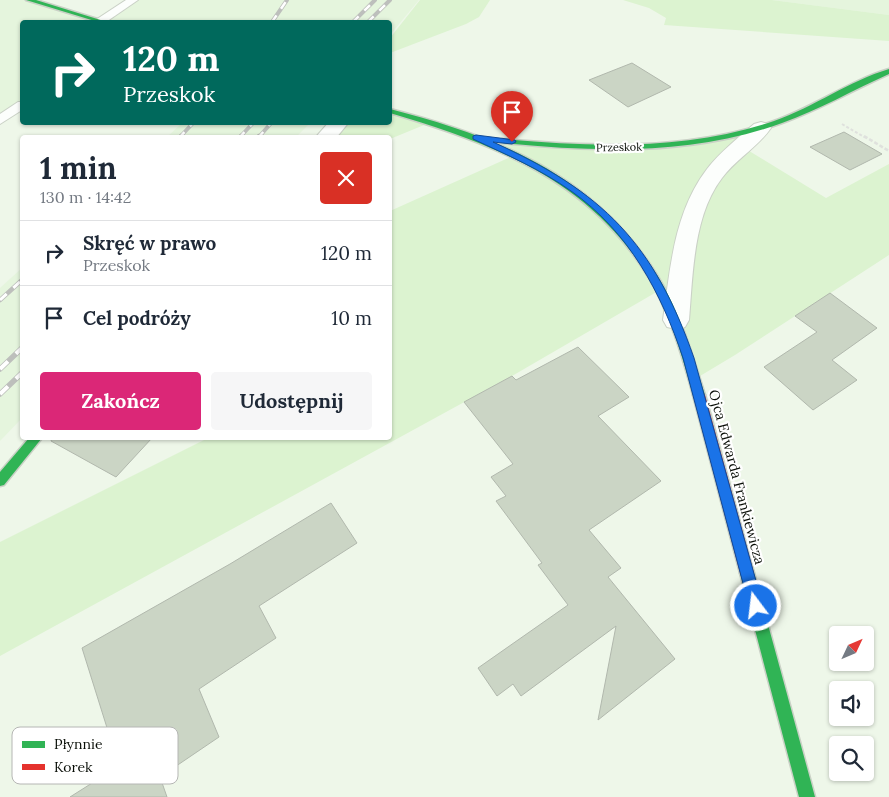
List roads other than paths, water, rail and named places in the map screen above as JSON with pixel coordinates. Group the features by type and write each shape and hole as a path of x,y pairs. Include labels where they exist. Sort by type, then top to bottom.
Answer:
{"street":[{"path":"29,0 95,20"},
{"name":"Przeskok","path":"476,138 548,146 638,147 708,140 761,128 889,71"},
{"name":"Ojca Edwarda Frankiewicza","path":"392,112 476,138 505,150 552,175 597,208 643,259 676,320 695,379 807,797"},
{"path":"329,135 337,125"},
{"name":"Przeskok","path":"676,320 685,245 699,201 708,183 723,164 761,128"},
{"path":"0,481 34,440"}],"lane":[{"path":"105,20 134,0"},
{"path":"0,120 20,106"}],"railway":[{"path":"273,20 287,0"},
{"path":"355,20 375,0"},
{"path":"370,20 390,0"},
{"path":"182,135 191,125"},
{"path":"242,135 251,125"},
{"path":"261,135 269,125"},
{"path":"0,300 20,282"},
{"path":"0,369 20,350"},
{"path":"0,394 20,375"}]}
